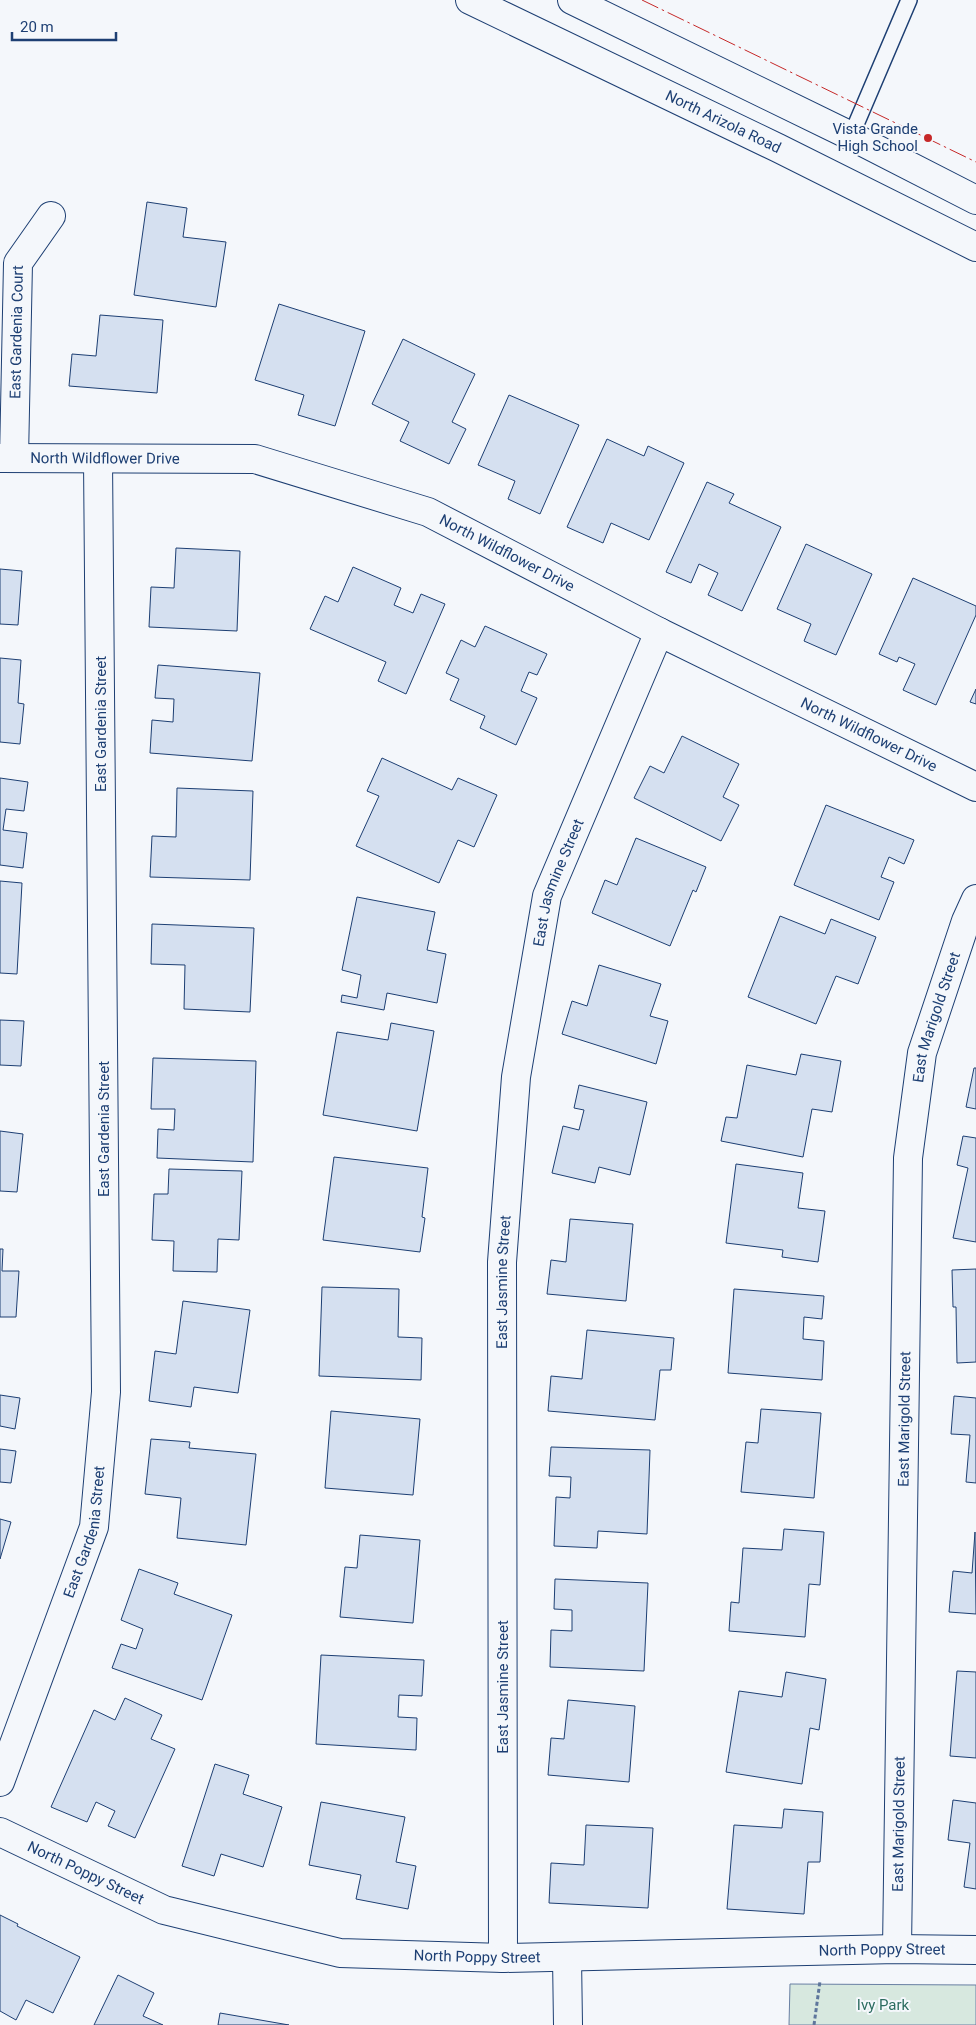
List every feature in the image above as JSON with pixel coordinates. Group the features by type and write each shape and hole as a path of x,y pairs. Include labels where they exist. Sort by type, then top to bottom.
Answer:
{"street":[{"name":"North Arizola Road","path":"470,0 778,148 976,247"},
{"path":"572,0 851,136 976,200"},
{"name":"East Gardenia Court","path":"7,458 18,263 51,216"},
{"name":"North Wildflower Drive","path":"7,458 255,459 428,512 659,632 976,787"},
{"name":"East Gardenia Street","path":"0,1782 94,1527 106,1392 98,459"},
{"name":"East Jasmine Street","path":"503,1958 502,1262 516,1077 547,896 659,632"},
{"name":"East Marigold Street","path":"897,1949 908,1158 922,1053 966,921 976,899"},
{"name":"North Poppy Street","path":"0,1832 164,1910 340,1953 503,1958 897,1949 976,1950"},
{"path":"567,1957 568,2025"}],"lane":[{"path":"851,136 909,0"}],"path":[{"path":"814,2025 819,1991"}],"green space":[{"name":"Ivy Park","path":"790,1984 976,1985 976,2025 789,2025"}],"building":[{"path":"147,202 187,208 183,237 226,242 216,307 134,295"},
{"path":"279,304 365,331 335,426 298,415 304,395 255,380"},
{"path":"100,315 163,320 157,393 69,386 72,354 96,356"},
{"path":"403,339 475,374 452,422 466,429 449,464 400,441 409,422 372,404"},
{"path":"509,395 579,425 540,514 508,499 515,481 478,465"},
{"path":"607,439 644,456 648,446 684,463 649,540 611,523 603,543 567,527"},
{"path":"707,482 734,494 729,503 781,527 742,611 708,595 718,573 699,564 691,583 666,572"},
{"path":"806,544 872,574 836,655 804,641 811,624 777,609"},
{"path":"176,548 240,551 237,631 149,627 151,587 174,588"},
{"path":"353,567 401,588 394,605 413,613 421,594 445,604 406,694 378,681 386,662 310,629 325,596 338,602"},
{"path":"0,569 22,571 18,625 0,624"},
{"path":"913,578 976,606 976,615 936,705 903,690 915,664 899,657 897,662 879,654"},
{"path":"485,626 547,654 537,675 529,672 521,691 537,698 516,745 480,728 485,716 450,700 459,679 446,673 461,640 475,647"},
{"path":"0,658 21,660 18,703 24,704 20,744 0,742"},
{"path":"158,665 260,673 252,761 150,753 152,720 173,722 174,699 155,698"},
{"path":"976,689 976,704 970,702"},
{"path":"682,736 739,764 723,797 739,805 721,841 634,798 650,766 664,773"},
{"path":"382,758 452,790 458,778 497,795 474,847 458,840 439,883 356,846 379,796 367,791"},
{"path":"0,778 28,782 24,811 6,809 3,830 27,833 23,868 0,865"},
{"path":"177,788 253,791 250,880 150,877 152,836 176,837"},
{"path":"826,805 914,840 904,864 889,857 881,877 894,882 879,920 794,885"},
{"path":"636,838 706,867 696,892 693,890 670,946 592,913 605,880 617,885"},
{"path":"0,881 22,883 17,974 0,973"},
{"path":"357,897 435,912 427,950 446,954 437,1003 387,993 384,1010 341,1002 342,995 357,998 361,975 342,970"},
{"path":"780,916 825,934 831,919 876,937 858,984 836,976 816,1024 748,997"},
{"path":"152,924 254,928 250,1012 184,1009 185,965 151,964"},
{"path":"599,965 661,984 650,1016 668,1021 656,1064 562,1034 572,1001 587,1006"},
{"path":"0,1020 24,1021 21,1066 0,1065"},
{"path":"391,1023 434,1031 417,1131 323,1115 337,1032 388,1040"},
{"path":"801,1054 841,1061 832,1112 812,1109 803,1157 721,1141 726,1117 737,1118 747,1065 796,1075"},
{"path":"153,1058 256,1061 253,1162 157,1158 158,1129 174,1130 175,1109 151,1109"},
{"path":"974,1068 976,1068 976,1109 966,1107"},
{"path":"579,1085 647,1102 630,1175 599,1167 595,1183 552,1173 563,1126 579,1130 584,1110 574,1108"},
{"path":"0,1131 23,1134 17,1192 0,1191"},
{"path":"963,1136 976,1138 976,1242 953,1238 968,1168 957,1165"},
{"path":"334,1157 428,1168 422,1217 425,1218 420,1252 323,1240"},
{"path":"736,1164 803,1173 798,1208 825,1211 818,1262 782,1257 783,1250 726,1243"},
{"path":"169,1169 242,1171 239,1240 218,1239 217,1272 173,1271 174,1241 152,1240 154,1194 168,1194"},
{"path":"570,1219 633,1224 626,1301 547,1294 551,1260 566,1262"},
{"path":"0,1249 3,1249 2,1271 19,1271 16,1317 0,1317"},
{"path":"976,1269 976,1362 957,1363 956,1307 953,1307 952,1270"},
{"path":"322,1287 399,1289 398,1337 422,1338 421,1380 319,1376"},
{"path":"734,1289 824,1296 822,1319 804,1317 803,1339 824,1341 822,1380 728,1373"},
{"path":"183,1301 250,1310 238,1393 194,1387 191,1407 149,1401 155,1351 176,1354"},
{"path":"587,1330 674,1338 671,1370 660,1370 655,1420 548,1411 551,1376 582,1379"},
{"path":"0,1395 20,1398 15,1429 0,1426"},
{"path":"954,1396 976,1398 976,1483 966,1482 970,1435 951,1434"},
{"path":"761,1409 821,1413 814,1498 741,1492 746,1442 758,1443"},
{"path":"331,1411 420,1419 413,1495 325,1488"},
{"path":"151,1439 190,1442 189,1448 256,1454 246,1545 177,1538 181,1498 145,1494"},
{"path":"551,1447 650,1450 647,1534 598,1531 597,1548 554,1546 556,1497 570,1498 571,1477 549,1476"},
{"path":"0,1449 16,1451 11,1483 0,1482"},
{"path":"0,1519 11,1522 0,1559"},
{"path":"784,1529 824,1532 820,1585 809,1584 805,1637 729,1631 731,1602 739,1603 743,1548 782,1550"},
{"path":"975,1532 976,1614 949,1612 953,1571 972,1573"},
{"path":"360,1535 420,1540 413,1623 340,1617 345,1567 357,1568"},
{"path":"139,1569 178,1583 174,1594 232,1615 202,1700 112,1668 121,1644 136,1649 143,1629 121,1620"},
{"path":"555,1579 648,1583 644,1671 550,1667 551,1630 572,1631 572,1610 554,1609"},
{"path":"321,1655 424,1660 422,1696 399,1695 398,1717 417,1718 416,1750 316,1744"},
{"path":"957,1671 976,1672 976,1758 950,1756"},
{"path":"786,1672 826,1679 819,1730 810,1728 802,1784 726,1772 739,1691 782,1697"},
{"path":"125,1698 162,1715 151,1739 175,1749 135,1838 108,1826 115,1811 96,1802 87,1822 51,1807 94,1710 115,1720"},
{"path":"568,1700 635,1706 629,1782 548,1775 551,1738 564,1739"},
{"path":"215,1764 249,1775 243,1794 282,1807 263,1867 221,1854 214,1876 182,1866"},
{"path":"953,1800 976,1803 976,1889 964,1887 970,1843 948,1840"},
{"path":"321,1802 405,1817 396,1862 416,1866 408,1909 356,1899 361,1875 309,1865"},
{"path":"784,1809 823,1812 820,1862 808,1862 804,1914 727,1909 734,1825 782,1828"},
{"path":"586,1825 653,1828 648,1908 549,1903 551,1863 584,1865"},
{"path":"0,1915 18,1924 17,1926 80,1957 53,2013 26,2000 16,2020 0,2011"},
{"path":"118,1975 154,1993 143,2016 163,2025 94,2025"},
{"path":"220,2013 289,2025 218,2025"}],"power":[{"path":"642,0 976,162"}],"place":[{"name":"Vista Grande High School","path":"928,138"}]}
